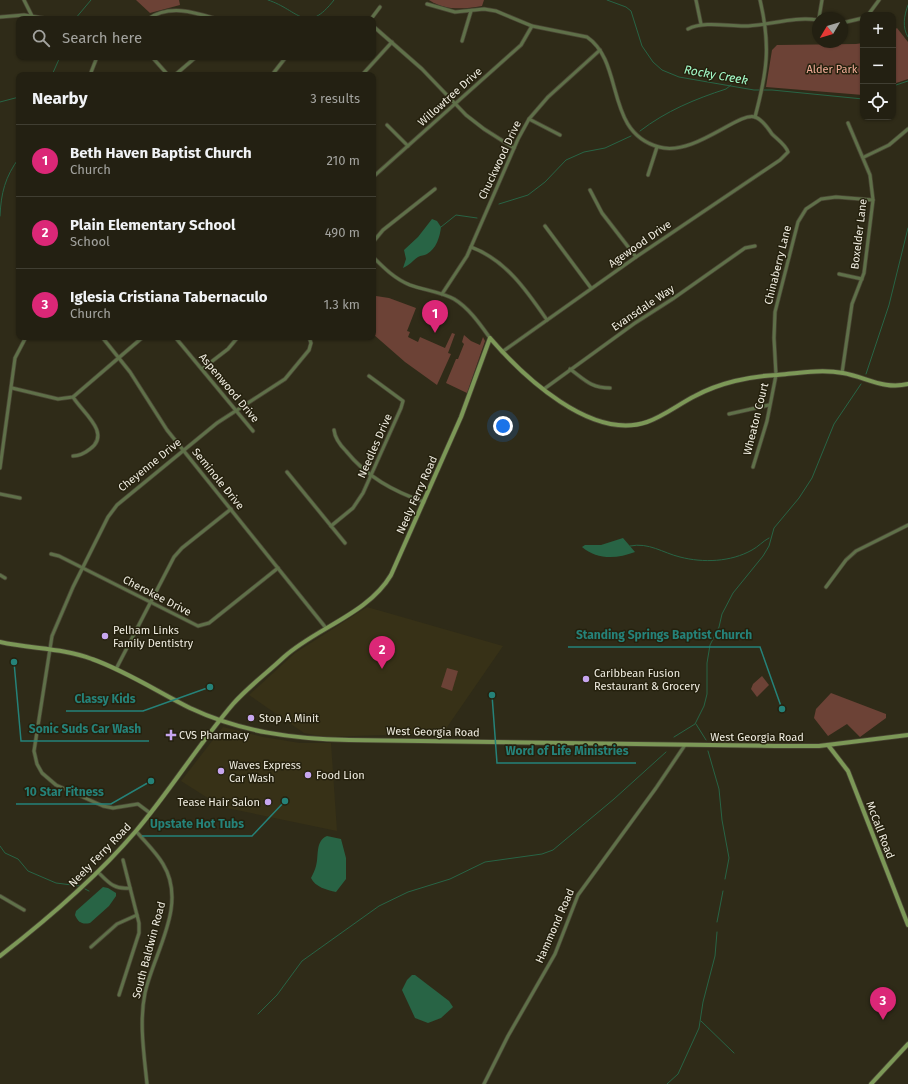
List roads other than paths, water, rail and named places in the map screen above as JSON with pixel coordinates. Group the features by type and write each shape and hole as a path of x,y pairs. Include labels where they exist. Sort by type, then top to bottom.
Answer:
{"street":[{"path":"24,0 32,16"},
{"path":"696,0 701,24"},
{"path":"427,4 451,11 496,11 532,26 583,35 591,39 600,50 607,65 619,108 625,120 637,135 657,147 672,149 690,145 715,134 743,117 755,117 761,96 768,52 765,24 760,0"},
{"path":"819,12 822,0"},
{"path":"870,12 879,0"},
{"path":"373,16 380,8"},
{"path":"154,16 163,12 179,10 204,16"},
{"path":"462,41 471,10"},
{"path":"0,17 16,16"},
{"path":"688,29 701,24 745,26 796,19 812,19"},
{"path":"848,22 860,19"},
{"name":"Willowtree Drive","path":"376,175 522,45 532,26"},
{"path":"376,29 422,69 480,126 514,148"},
{"path":"376,60 392,42"},
{"name":"Chuckwood Drive","path":"442,294 465,260 514,148 530,119 548,97 600,50"},
{"path":"91,72 95,60"},
{"path":"155,60 165,72"},
{"path":"178,72 192,60"},
{"path":"274,72 284,60"},
{"path":"365,72 376,60"},
{"name":"Agewood Drive","path":"502,352 591,288 780,160 788,152 764,124 755,117"},
{"path":"530,119 560,135"},
{"name":"Boxelder Lane","path":"842,373 852,304 862,279 873,200 870,174 864,157 848,123"},
{"path":"387,125 408,146"},
{"path":"864,157 889,145 908,129"},
{"path":"648,175 657,147"},
{"path":"376,238 383,230 435,189"},
{"path":"590,190 602,213 636,257"},
{"name":"Chinaberry Lane","path":"776,375 774,338 775,312 796,229 802,214 813,203 828,197 873,200"},
{"path":"545,226 591,288"},
{"name":"Evansdale Way","path":"544,389 570,369 744,248 755,246"},
{"path":"471,247 498,260 547,320"},
{"path":"376,260 392,275 404,283 454,299 465,307 515,366 566,406 580,414 610,423 635,424 652,420 714,388 749,379 776,375 842,373 879,384 893,386 908,384"},
{"path":"840,274 862,279"},
{"name":"Neely Ferry Road","path":"0,956 46,920 98,872 136,831 233,704 257,680 293,650 366,602 384,586 391,576 469,399 490,338"},
{"path":"0,468 16,355 24,340"},
{"name":"Seminole Drive","path":"105,340 119,357 163,425 326,628"},
{"path":"12,388 58,399 73,397 139,340"},
{"name":"Aspenwood Drive","path":"178,340 253,431"},
{"path":"202,369 228,349 236,340"},
{"name":"Cheyenne Drive","path":"150,813 138,804 113,808 103,806 50,782 42,773 37,764 34,750 49,650 56,624 108,517 117,505 217,423 285,380 309,350 311,344 310,340"},
{"path":"570,369 589,384 598,388 610,388"},
{"name":"Wheaton Court","path":"753,468 767,421 776,375"},
{"name":"Needles Drive","path":"331,526 357,503 372,477 403,401 369,376"},
{"path":"73,397 97,428 99,436 97,443 91,448 81,454 73,456"},
{"path":"729,414 769,405"},
{"path":"334,430 338,442 358,465 378,482 424,502"},
{"path":"287,472 345,543"},
{"path":"0,494 20,498"},
{"path":"116,669 177,553 231,509"},
{"path":"826,586 846,560 856,551 908,525"},
{"name":"Cherokee Drive","path":"50,554 59,556 193,624 204,625 278,568"},
{"path":"0,575 6,578"},
{"name":"West Georgia Road","path":"0,642 20,647 62,651 92,659 116,669 190,707 220,720 263,733 316,739 685,745 828,745 908,735"},
{"name":"Hammond Road","path":"484,1084 508,1036 555,954 578,895 656,788 685,745"},
{"name":"McCall Road","path":"828,745 848,771 908,925"},
{"name":"South Baldwin Road","path":"136,831 163,864 169,878 172,893 168,920 144,1002 143,1039 147,1084"},
{"path":"119,995 139,933 123,860"},
{"path":"98,872 112,886 117,888 130,888"},
{"path":"0,896 24,910"},
{"path":"91,947 117,924 136,915"},
{"path":"871,1084 908,1044"}],"waterway":[{"name":"Rocky Creek","path":"78,16 91,0"},
{"name":"Rocky Creek","path":"268,0 279,4 300,16"},
{"name":"Rocky Creek","path":"317,16 334,0"},
{"name":"Rocky Creek","path":"607,0 626,7 631,11 642,46 653,62 662,70 679,77 754,90 772,90 860,99"},
{"path":"908,5 904,21 908,37"},
{"name":"Rocky Creek","path":"53,72 59,60"},
{"name":"Rocky Creek","path":"896,85 908,81"},
{"path":"640,131 660,117 692,101 726,89 731,85"},
{"path":"0,102 16,98"},
{"path":"499,204 528,195 545,182 566,160 584,152 605,148 631,136"},
{"name":"Rocky Creek","path":"0,216 1,200 7,179 16,162"},
{"path":"441,227 456,215 477,218"},
{"path":"866,374 889,305 908,228"},
{"path":"674,737 695,724 704,706 707,694 707,663 710,645 719,627 722,614 733,593 763,556 769,546 774,528 799,498 812,478 834,424 861,384"},
{"path":"630,546 643,545 689,559 707,561 726,559 744,554 769,538"},
{"path":"696,724 706,740"},
{"path":"708,751 719,789 722,820 729,858 725,879"},
{"path":"258,1014 277,995 302,961 379,906 408,892 450,879 485,862 542,854 553,850 614,799 666,752"},
{"path":"0,846 5,853 18,859 28,871 56,883 80,886"},
{"path":"85,889 89,891"},
{"path":"717,922 723,891"},
{"path":"667,1084 678,1074 699,1028 703,1002 715,956 717,932"},
{"path":"701,1021 734,1053"}],"place":[{"name":"Beth Haven Baptist Church","path":"435,333"},
{"name":"Pelham Links Family Dentistry","path":"105,636"},
{"name":"Sonic Suds Car Wash","path":"14,662"},
{"name":"Plain Elementary School","path":"382,669"},
{"name":"Caribbean Fusion Restaurant & Grocery","path":"586,679"},
{"name":"Classy Kids","path":"210,687"},
{"name":"Word of Life Ministries","path":"492,695"},
{"name":"Standing Springs Baptist Church","path":"782,709"},
{"name":"Stop A Minit","path":"251,718"},
{"name":"CVS Pharmacy","path":"171,735"},
{"name":"Waves Express Car Wash","path":"221,771"},
{"name":"Food Lion","path":"308,775"},
{"name":"10 Star Fitness","path":"151,781"},
{"name":"Upstate Hot Tubs","path":"285,801"},
{"name":"Tease Hair Salon","path":"268,802"},
{"name":"Iglesia Cristiana Tabernaculo","path":"883,1020"}],"park label":[{"name":"Alder Park","path":"832,69"}]}
